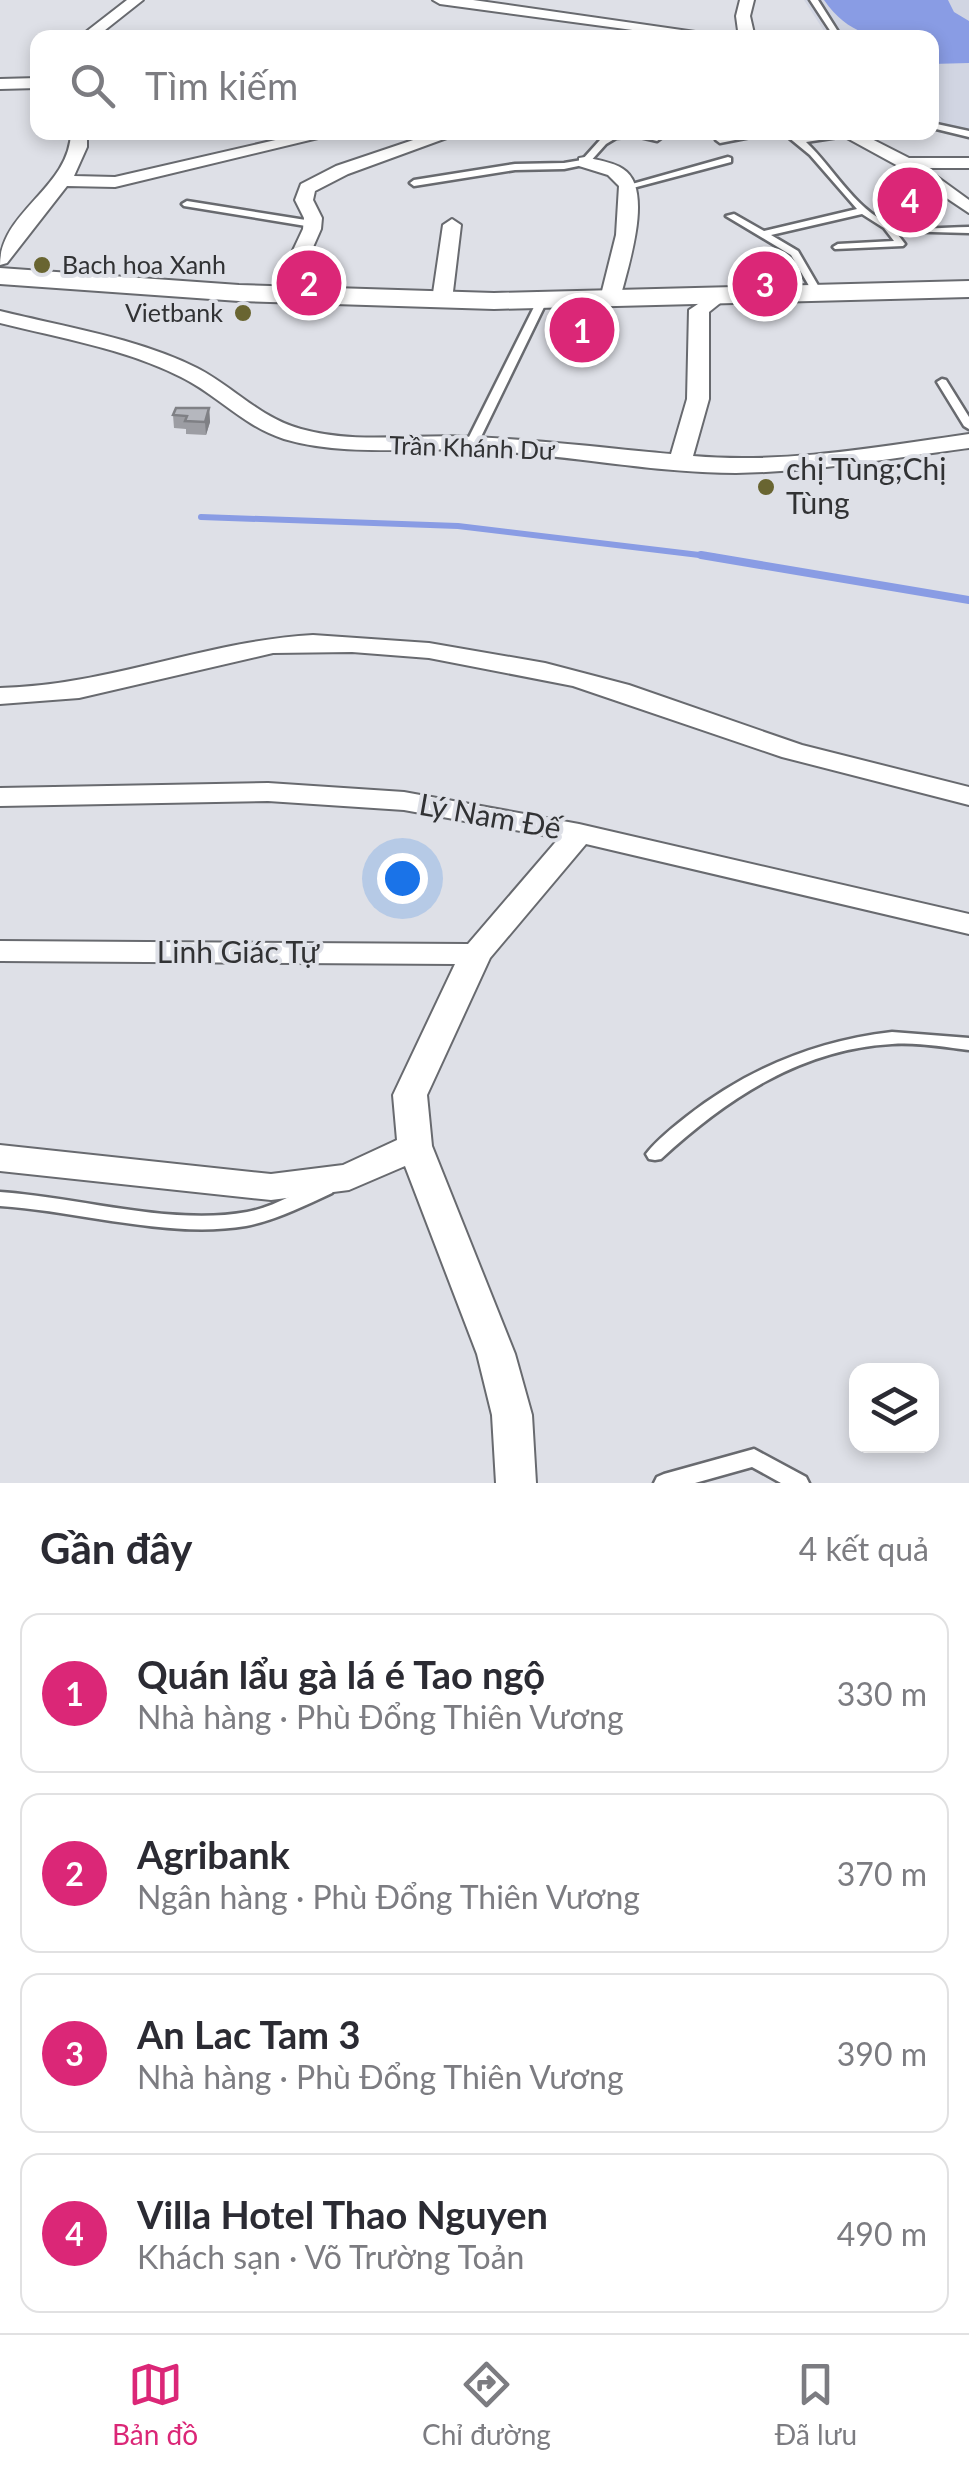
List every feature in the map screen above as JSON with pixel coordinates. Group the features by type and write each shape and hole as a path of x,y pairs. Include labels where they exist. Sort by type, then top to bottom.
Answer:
{"main road":[{"path":"3,275 282,295 442,300 542,301 969,289"}],"street":[{"path":"96,30 136,0"},
{"path":"440,0 669,30"},
{"path":"746,0 746,30"},
{"path":"0,84 30,83"},
{"path":"3,275 12,238 81,153 80,140"},
{"path":"60,182 125,180 300,140"},
{"path":"282,295 312,224 304,200 308,188 320,180 432,140"},
{"path":"859,140 906,163 969,208"},
{"path":"585,162 622,175 629,186 628,222 610,299"},
{"path":"906,163 969,163"},
{"path":"442,300 452,224"},
{"path":"682,460 698,400 699,310 719,296"},
{"name":"Trần Khánh Dư","path":"0,317 118,347 186,371 220,390 243,412 288,433 362,445 472,443 771,465 969,440"},
{"path":"0,696 67,692 245,648 317,643 413,648 500,661 616,690 794,751 969,795"},
{"name":"Lý Nam Đế","path":"0,796 268,792 404,801 579,834 969,924"},
{"path":"516,1483 512,1415 496,1354 415,1146 410,1095 476,954 579,834"},
{"name":"Linh Giác Tự","path":"0,951 476,954"},
{"path":"0,1158 270,1187 349,1178 415,1146"}],"lane":[{"path":"814,0 833,30"},
{"path":"939,128 969,134"},
{"path":"414,183 515,167 555,168 585,162 607,140"},
{"path":"802,140 866,210 888,226 900,244 838,247"},
{"path":"629,186 728,160"},
{"path":"187,204 312,224"},
{"path":"767,234 866,210"},
{"path":"731,216 795,253 818,294"},
{"path":"888,226 969,230"},
{"path":"472,443 542,301"},
{"path":"942,382 969,426"},
{"path":"655,1154 709,1106 780,1067 828,1051 891,1038 969,1044"},
{"path":"0,1199 39,1200 120,1216 240,1220 349,1178"},
{"path":"664,1483 754,1458 799,1483"}],"shaded area":[{"path":"804,0 969,0 969,137 939,132 939,30 823,30"}],"water":[{"path":"824,0 948,0 954,12 969,21 969,63 939,64 939,30 859,30 835,14"}],"building":[{"path":"176,408 209,408 205,422 185,421 187,416 173,415"}],"waterway":[{"path":"201,517 458,526 705,556"},
{"path":"701,555 705,556"},
{"path":"705,556 716,557"},
{"path":"705,556 969,600"}],"place":[{"name":"Villa Hotel Thao Nguyen","path":"910,200"},
{"name":"Bach hoa Xanh","path":"42,265"},
{"name":"Agribank","path":"309,283"},
{"name":"An Lac Tam 3","path":"765,284"},
{"name":"Vietbank","path":"243,313"},
{"name":"Quán lẩu gà lá é Tao ngộ","path":"582,330"},
{"name":"chị Tùng;Chị Tùng","path":"766,487"}]}
